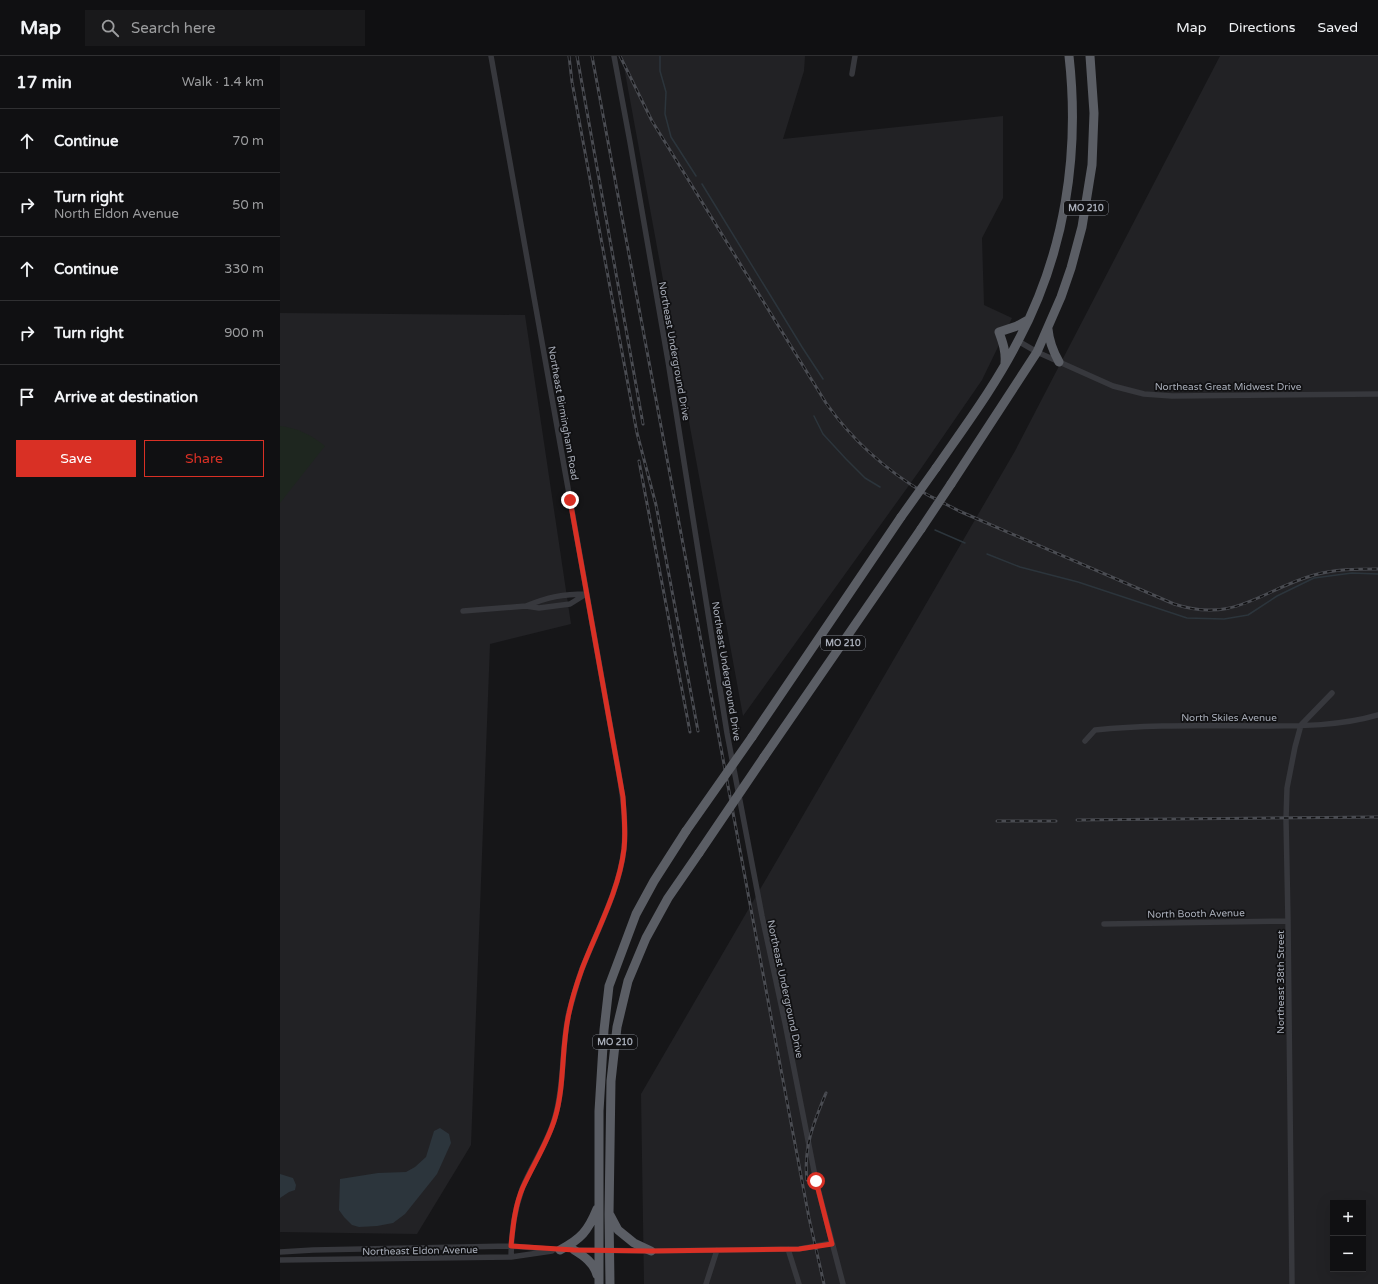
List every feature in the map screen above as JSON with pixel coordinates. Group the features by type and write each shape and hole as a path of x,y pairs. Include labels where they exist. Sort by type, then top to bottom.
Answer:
{"highway":[{"name":"MO 210","path":"599,1282 599,1110 604,1030 609,986 636,914 654,881 686,831 991,388 1018,341 1048,272 1059,233 1066,198 1073,136 1073,104 1069,56"},
{"name":"MO 210","path":"610,1284 609,1214 611,1081 617,1027 626,989 646,938 668,898 921,529 1037,352 1061,297 1076,252 1082,227 1089,186 1093,144 1094,113 1090,56"},
{"path":"1005,364 1006,355 999,332 1013,328 1028,320"},
{"path":"1048,328 1053,350 1059,362"},
{"path":"560,1250 577,1240 590,1225 599,1204"},
{"path":"609,1214 618,1230 634,1243 651,1251"},
{"path":"574,1250 584,1256 593,1265 599,1282"}],"street":[{"name":"Northeast Birmingham Road","path":"491,56 623,797 625,824 624,849 611,898 581,970 569,1013 563,1044 560,1092 556,1116 548,1138 523,1188 515,1213 511,1257"},
{"name":"Northeast Underground Drive","path":"614,56 668,361 729,740 762,916 816,1181 843,1284"},
{"path":"852,74 855,56"},
{"name":"Northeast Great Midwest Drive","path":"1018,341 1037,352 1113,386 1144,394 1159,396 1378,394"},
{"path":"526,606 539,600 566,594 586,594"},
{"path":"463,611 526,606 539,608 570,604 586,594"},
{"name":"Northeast 38th Street","path":"1292,1284 1286,819 1287,788 1301,725 1332,693"},
{"name":"North Skiles Avenue","path":"1085,741 1095,730 1129,726 1301,725 1362,720 1378,715"},
{"name":"North Booth Avenue","path":"1104,924 1288,921"},
{"name":"Northeast Eldon Avenue","path":"280,1252 511,1246 560,1250 599,1251 799,1249 832,1244"},
{"path":"788,1249 799,1284"},
{"name":"Northeast Eldon Avenue","path":"280,1260 511,1257 560,1250"},
{"path":"706,1284 717,1250"}],"shaded area":[{"path":"622,56 805,56 804,71 783,139 1003,116 1003,198 982,238 984,305 1012,318 982,380 920,470 743,716"},
{"path":"1220,56 1378,56 1378,1284 644,1284 641,1094 1015,451"},
{"path":"280,313 525,315 571,624 490,644 471,1145 417,1234 280,1232"},
{"path":"280,426 293,428 325,446 280,503"},
{"path":"440,1128 449,1134 451,1143 437,1174 405,1214 393,1223 359,1227 352,1225 339,1210 340,1179 378,1173 406,1172 415,1167 426,1157 434,1131"},
{"path":"280,1174 293,1178 296,1185 295,1190 280,1198"}],"waterway":[{"path":"660,56 660,71 666,92 665,114 671,137 696,176"},
{"path":"702,184 823,379"},
{"path":"814,416 823,434 846,459 865,478 880,487"},
{"path":"935,530 965,543"},
{"path":"987,554 1020,567 1078,582 1187,618 1224,619 1248,615 1277,596 1314,578 1352,573 1378,574"}],"railway":[{"path":"569,56 572,82 637,433 656,505 698,731"},
{"path":"577,56 643,424"},
{"path":"592,56 809,1218 824,1284"},
{"path":"620,56 652,121 826,403 847,430 871,454 912,485 959,511 1174,604 1195,609 1214,610 1231,608 1247,603 1295,581 1322,573 1346,570 1378,569"},
{"path":"639,461 690,732"},
{"path":"1077,820 1378,817"},
{"path":"997,821 1056,821"},
{"path":"807,1180 806,1168 810,1135 826,1093"}],"route":[{"path":"570,500 623,797 625,824 624,849 611,898 581,970 569,1013 563,1044 560,1092 556,1116 548,1138 523,1188 515,1213 511,1246 574,1250 651,1251 799,1249 810,1246 832,1244 816,1181"}]}
